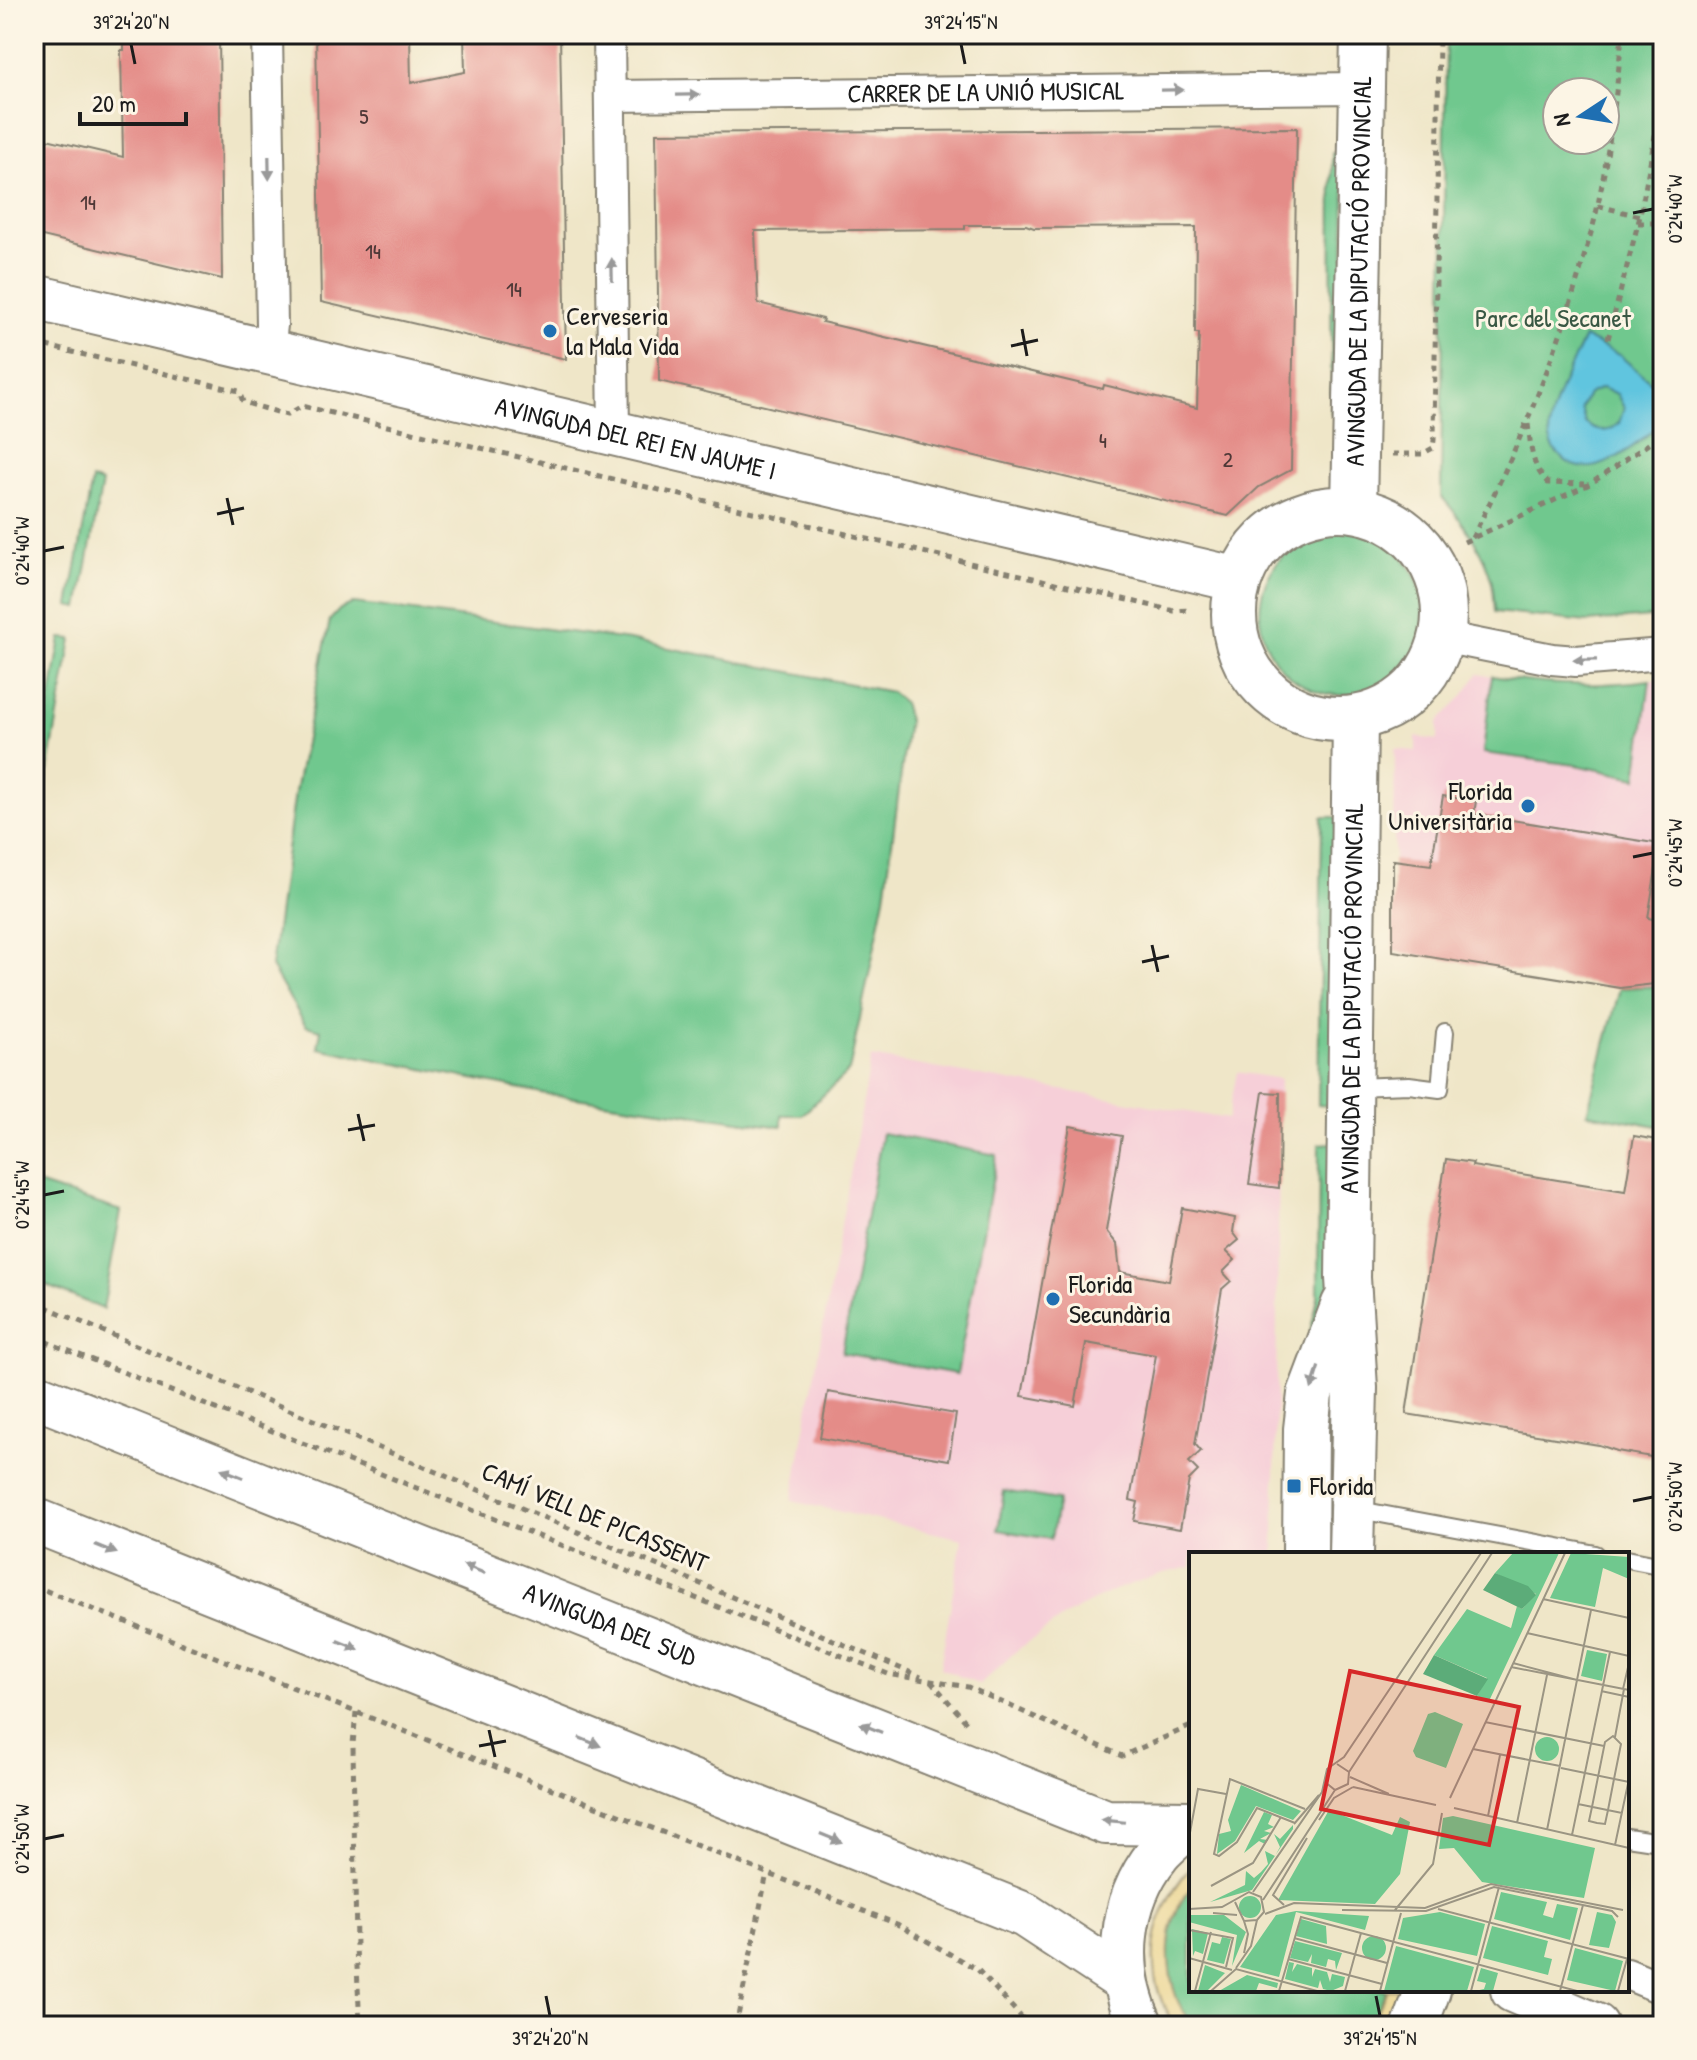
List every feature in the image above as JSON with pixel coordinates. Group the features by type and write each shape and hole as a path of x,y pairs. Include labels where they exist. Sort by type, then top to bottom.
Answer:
{"street":[{"path":"267,34 272,325 269,352"},
{"path":"609,34 614,432"},
{"name":"AVINGUDA DE LA DIPUTACIÓ PROVINCIAL","path":"1336,498 1363,34"},
{"name":"CARRER DE LA UNIÓ MUSICAL","path":"610,96 1362,88"},
{"name":"AVINGUDA DEL REI EN JAUME I","path":"34,297 614,432 1234,563"},
{"path":"1336,498 1397,525 1414,540 1428,558 1440,585 1445,613 1442,637 1432,665 1418,685 1400,701 1378,713 1355,719 1324,720 1295,711 1269,693 1249,670 1237,641 1233,611 1234,563 1249,558 1264,539 1284,523 1318,511 1336,498"},
{"path":"1442,637 1576,661 1663,654"},
{"name":"AVINGUDA DE LA DIPUTACIÓ PROVINCIAL","path":"1351,1552 1355,1388 1348,1278 1355,719"},
{"name":"AVINGUDA DE LA DIPUTACIÓ PROVINCIAL","path":"1305,1552 1306,1429 1310,1394 1321,1360 1336,1330 1348,1278"},
{"name":"AVINGUDA DEL SUD","path":"34,1395 1106,1822 1189,1824"},
{"path":"34,1520 1025,1915 1124,1980"},
{"path":"1141,2026 1124,1980 1124,1935 1135,1892 1159,1853 1189,1826"},
{"path":"1629,1975 1663,1989"},
{"path":"1415,2026 1427,1992"},
{"path":"1518,1992 1596,2026"}],"lane":[{"path":"1352,1087 1409,1085 1440,1089 1445,1032"},
{"path":"1352,1509 1518,1548 1570,1552"},
{"path":"1629,1559 1663,1566"},
{"path":"1629,1837 1660,1842 1663,1823"}],"path":[{"path":"1389,454 1422,454 1433,448 1439,34"},
{"path":"1472,538 1507,472 1571,304 1598,206 1615,111 1622,34"},
{"path":"1608,339 1639,220 1663,94"},
{"path":"1598,206 1639,220 1663,223"},
{"path":"34,343 239,391 243,402 287,415 302,406 1174,611 1194,608"},
{"path":"1528,421 1533,459 1548,483 1590,484"},
{"path":"1464,542 1590,484 1663,434"},
{"path":"1234,563 1239,540 1269,512 1336,498"},
{"name":"CAMÍ VELL DE PICASSENT","path":"34,1302 930,1681 969,1724"},
{"path":"34,1337 888,1674 968,1687 1122,1756 1189,1727"},
{"path":"34,1586 897,1924 978,1970 1024,2020 1025,2026"},
{"path":"356,1712 353,1744 360,2026"},
{"path":"736,2026 767,1873"}],"shaded area":[{"name":"Florida Universitària","path":"1478,674 1585,686 1663,679 1663,986 1620,988 1393,951 1395,749 1416,751 1416,737 1438,740 1438,722 1462,697"},
{"name":"Florida Secundària","path":"871,1057 1228,1119 1237,1072 1280,1079 1274,1552 1189,1552 1189,1567 1114,1590 1068,1614 1016,1651 980,1685 940,1668 962,1539 792,1501"}],"green space":[{"name":"Parc del Secanet","path":"1446,34 1663,34 1663,616 1587,622 1495,612 1487,568 1464,525 1441,496"},
{"path":"1332,153 1345,153 1343,414 1331,414"},
{"path":"92,480 102,483 79,608 69,606"},
{"path":"1342,531 1374,537 1400,555 1418,581 1424,613 1418,645 1400,671 1374,689 1342,695 1310,689 1284,671 1266,645 1260,613 1266,581 1284,555 1310,537"},
{"path":"354,603 629,640 891,692 903,702 908,720 885,897 849,1071 802,1115 782,1115 782,1127 547,1094 318,1048 321,1030 306,1026 271,967 295,792 330,620 340,609"},
{"path":"61,638 72,639 34,848 34,791"},
{"path":"1492,676 1571,684 1650,680 1637,778 1576,765 1483,753"},
{"path":"1322,817 1337,817 1333,1106 1318,1105"},
{"path":"1663,986 1663,1127 1587,1113 1620,988"},
{"path":"882,1133 997,1155 957,1374 842,1353"},
{"path":"1333,1143 1332,1278 1305,1355 1318,1298 1319,1144"},
{"path":"34,1183 121,1211 103,1309 34,1280"},
{"path":"1004,1491 1058,1500 1051,1539 998,1530"},
{"path":"1189,1891 1189,1992 1386,1992 1369,2026 1194,2026 1177,1999 1170,1971 1169,1941 1182,1900"}],"sand":[{"path":"1189,1870 1189,1891 1176,1913 1169,1941 1169,1956 1177,1999 1194,2026 1175,2026 1164,2006 1154,1965 1154,1944 1159,1924 1177,1885"},
{"path":"1386,1992 1404,1992 1389,2026 1369,2026"}],"water":[{"path":"1584,337 1619,355 1663,392 1663,422 1615,459 1587,467 1574,465 1561,457 1549,434 1556,402","holes":["1602,388 1617,394 1624,408 1619,423 1602,431 1585,423 1581,408 1588,394"]}],"building":[{"path":"124,34 219,34 222,279 34,234 34,136 123,157 121,50 124,50"},
{"path":"316,34 410,34 411,83 465,72 464,34 560,34 566,359 321,302"},
{"path":"1297,128 1291,470 1259,487 1228,516 659,381 656,133","holes":["965,225 1026,225 1034,228 1196,227 1195,333 1199,333 1197,408 1104,385 1103,389 822,322 823,319 758,303 755,231 965,229"]},
{"path":"1443,796 1476,801 1474,814 1660,844 1648,918 1663,921 1663,983 1620,988 1393,951 1393,860 1431,865"},
{"path":"1263,1092 1280,1093 1279,1188 1249,1184"},
{"path":"1070,1126 1122,1136 1106,1231 1117,1244 1120,1272 1169,1281 1182,1208 1235,1218 1233,1232 1239,1240 1226,1251 1235,1260 1223,1272 1231,1281 1222,1289 1195,1444 1201,1451 1189,1462 1198,1471 1189,1480 1180,1529 1134,1521 1138,1502 1130,1500 1156,1355 1086,1343 1075,1406 1022,1396"},
{"path":"1634,1136 1663,1141 1663,1459 1599,1445 1406,1414 1446,1159 1625,1191"},
{"path":"828,1392 956,1414 949,1460 820,1438"}],"place":[{"name":"Cerveseria la Mala Vida","path":"550,331"},
{"name":"Florida Universitària","path":"1528,806"},
{"name":"Florida Secundària","path":"1053,1299"},
{"name":"Florida","path":"1294,1486"}]}
